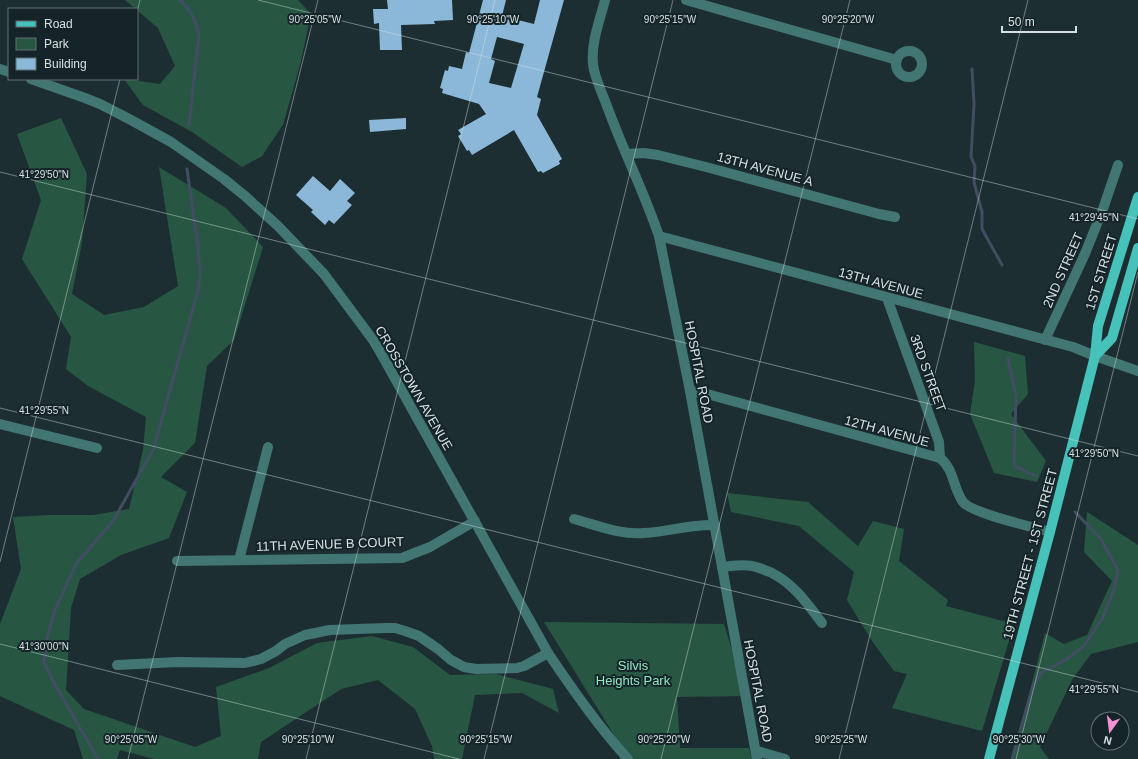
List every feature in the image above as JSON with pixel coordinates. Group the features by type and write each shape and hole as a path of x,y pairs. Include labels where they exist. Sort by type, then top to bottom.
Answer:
{"main road":[{"name":"1ST STREET","path":"1095,356 1098,326 1138,197"},
{"path":"1095,356 1112,338 1138,248"},
{"name":"19TH STREET - 1ST STREET","path":"989,759 1050,532 1095,356"}],"street":[{"name":"HOSPITAL ROAD","path":"605,0 594,45 593,64 600,89 613,124 627,154 658,236 690,390 757,755"},
{"path":"686,0 896,60"},
{"name":"CROSSTOWN AVENUE","path":"34,80 100,104 171,142 224,179 245,196 324,274 380,351 548,653 591,715 628,759"},
{"name":"13TH AVENUE A","path":"627,154 644,153 658,155 895,217"},
{"name":"2ND STREET","path":"1045,340 1084,256 1118,166"},
{"name":"13TH AVENUE","path":"658,236 1073,347 1138,370"},
{"name":"3RD STREET","path":"887,298 939,442 940,458"},
{"name":"12TH AVENUE","path":"690,390 940,458 945,462 950,470 960,497 964,503 978,511 1050,532"},
{"path":"0,424 97,448"},
{"path":"239,560 268,446"},
{"path":"574,519 633,533 715,525"},
{"name":"11TH AVENUE B COURT","path":"177,561 402,558 430,547 475,521"},
{"path":"722,567 742,565 752,566 775,575 796,590 811,607 822,623"},
{"path":"117,664 177,662 245,663 261,660 285,644 305,635 330,630 378,628 395,628 419,636 451,660 470,669 517,668 524,666 548,653"},
{"path":"757,755 784,759"}],"green space":[{"path":"125,0 298,0 311,14 300,65 283,125 262,156 242,167 192,132 143,105 125,80 160,84 175,66 158,28 138,11 138,8 134,8"},
{"path":"61,118 87,174 82,242 72,294 104,315 144,307 178,286 159,167 226,208 263,247 234,340 207,366 195,443 161,477 187,492 169,538 121,555 80,579 71,608 66,690 84,709 195,747 221,736 216,687 269,668 317,643 372,636 413,647 450,675 496,674 553,689 559,713 522,693 475,695 462,759 434,759 432,746 415,709 378,680 341,689 261,742 258,759 154,759 120,750 117,759 83,759 74,730 0,696 0,624 21,569 13,517 93,515 129,509 143,450 146,417 88,386 66,369 71,337 22,259 41,200 17,134"},
{"path":"974,342 1025,356 1028,394 1011,414 1046,461 1037,482 994,473 970,414 975,381"},
{"path":"727,493 808,502 858,546 873,521 904,529 899,561 948,600 946,606 1014,624 982,731 892,708 907,674 894,671 872,641 847,600 854,572 799,526 731,512"},
{"path":"1087,512 1138,545 1138,642 1091,654 1072,680 1040,747 1049,759 1012,759 1045,633 1064,644 1087,635 1112,581 1084,552"},
{"name":"Silvis Heights Park","path":"544,622 724,624 746,696 677,697 680,748 749,748 752,759 629,759"}],"building":[{"path":"387,0 452,0 453,20 434,21 435,24 401,25 402,50 380,50 379,23 374,24 373,9 388,9"},
{"path":"483,0 506,0 502,16 534,24 540,0 564,0 537,97 541,99 537,115 562,159 559,161 560,164 543,173 541,171 538,172 514,130 472,155 469,150 467,151 458,136 461,134 458,130 486,114 479,104 442,93 443,89 440,88 445,70 448,71 449,66 462,69 466,52 469,53","holes":["497,37 524,44 511,88 489,83 495,61 491,59"]},
{"path":"406,118 406,129 370,132 369,120"},
{"path":"313,176 330,191 340,179 355,193 347,201 352,205 334,224 329,220 325,225 311,212 313,210 296,195"}],"waterway":[{"path":"180,0 192,15 199,34 189,125"},
{"path":"972,69 974,104 971,157 975,166 974,182 982,212 982,229 1002,265"},
{"path":"98,759 53,681 44,662 47,638 55,610 76,564 113,521 153,450 198,291 200,275 198,246 187,169"},
{"path":"1008,358 1016,396 1014,466 1036,476"},
{"path":"1012,759 1033,686 1041,673 1067,659 1084,646 1102,619 1114,590 1118,570 1101,539 1075,512"}]}
